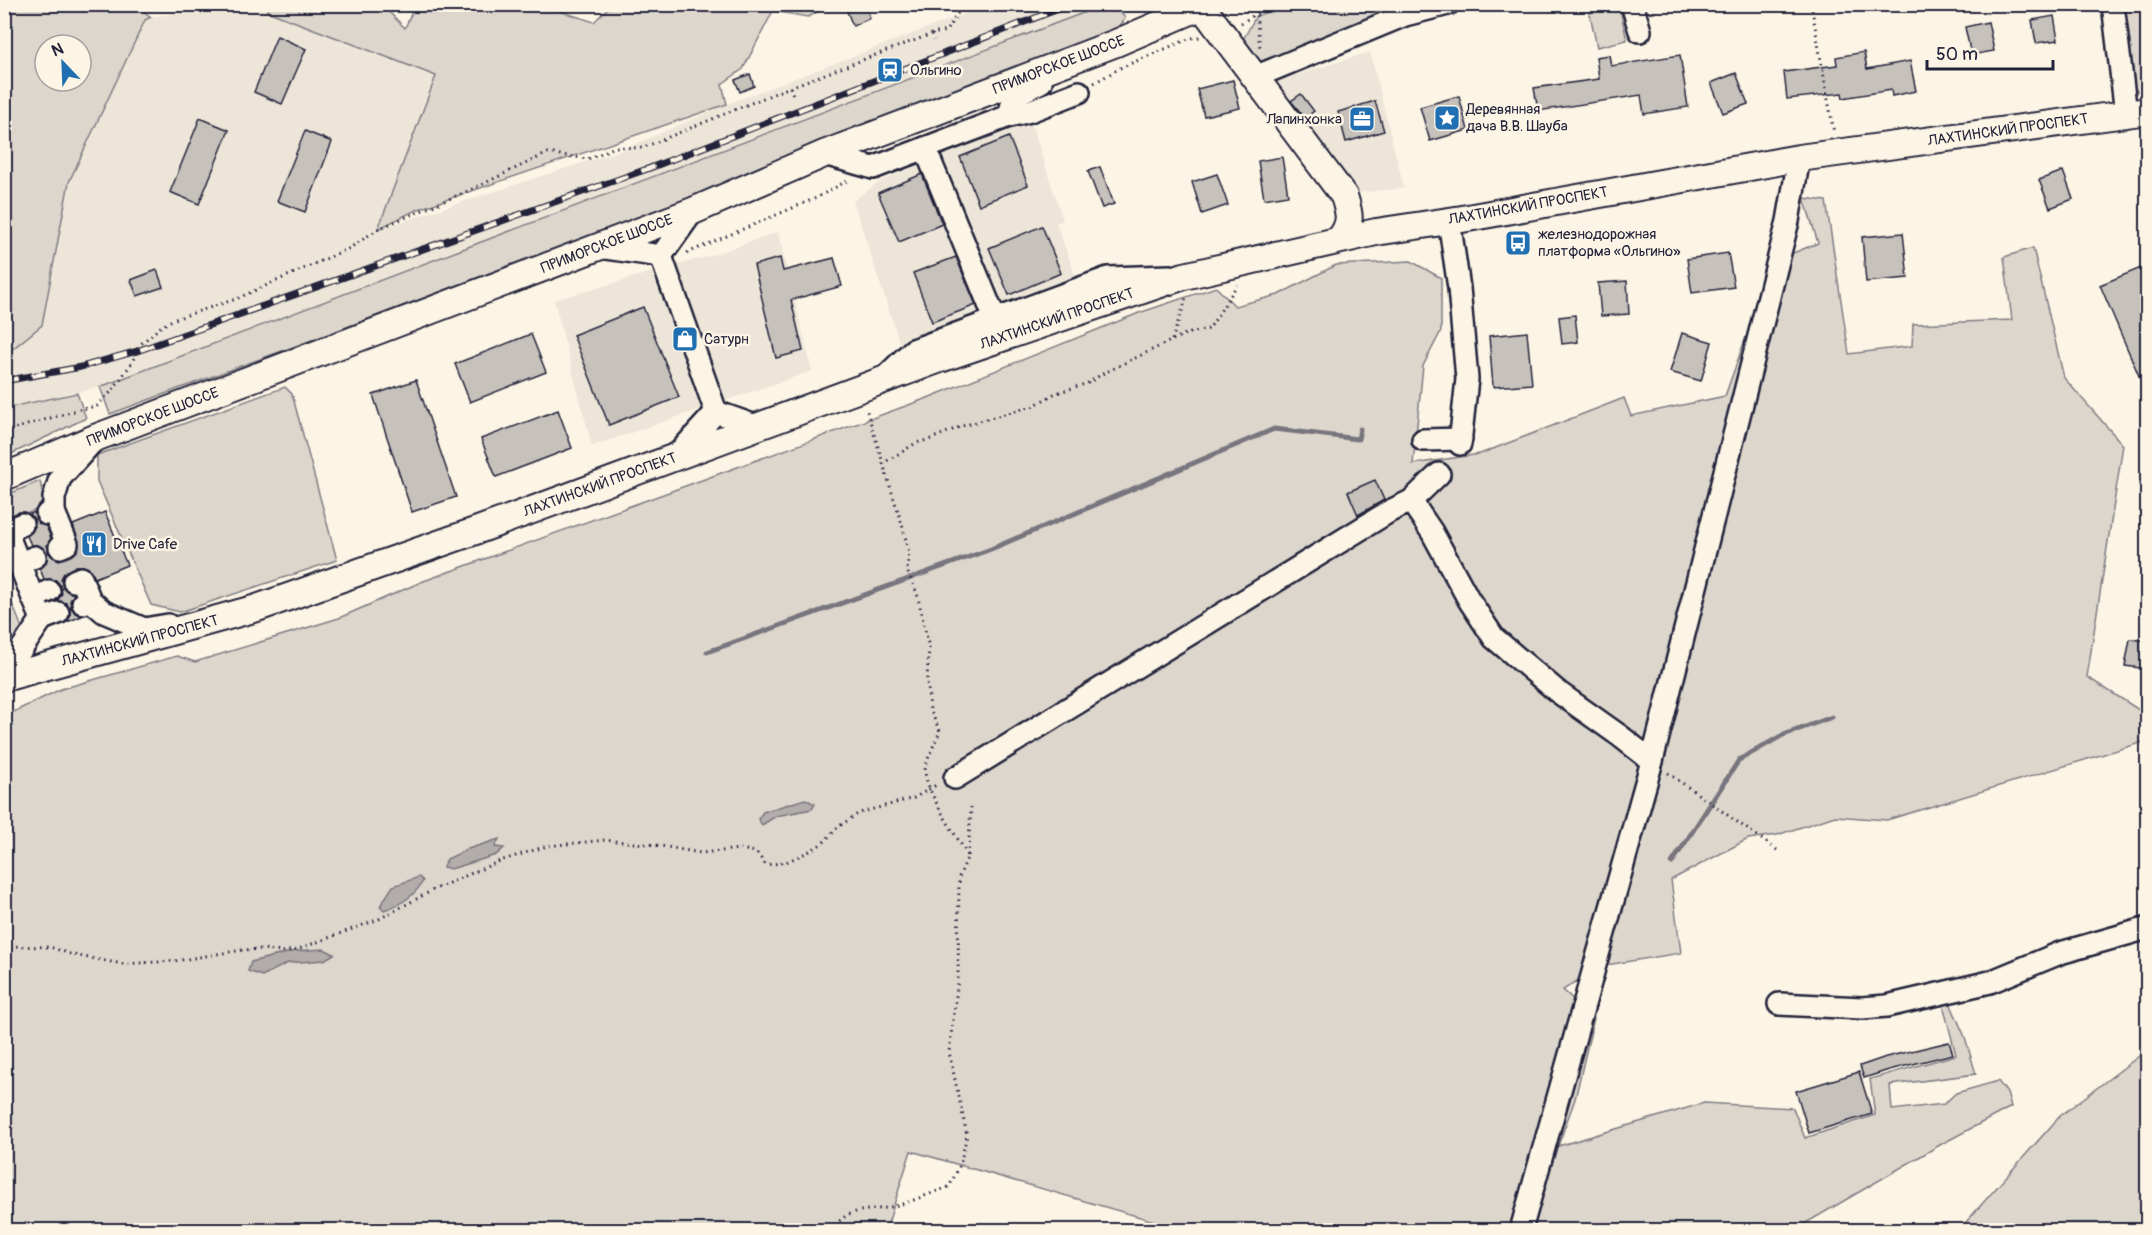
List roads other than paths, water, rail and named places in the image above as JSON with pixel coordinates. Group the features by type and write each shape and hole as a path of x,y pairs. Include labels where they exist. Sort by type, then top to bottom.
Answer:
{"main road":[{"path":"1203,5 1259,75 1344,196 1349,212 1348,227 1340,239"},
{"name":"ПРИМОРСКОЕ ШОССЕ","path":"4,477 95,438 693,211 824,154 1116,43 1203,5"},
{"name":"ЛАХТИНСКИЙ ПРОСПЕКТ","path":"4,678 247,612 940,359 1340,239 1799,158 2137,112"}],"street":[{"path":"1259,75 1405,15 1448,4"},
{"path":"1632,4 1640,32"},
{"path":"2113,4 2137,112"},
{"path":"1009,116 1014,96 1116,43"},
{"path":"824,154 873,168 1079,92"},
{"path":"925,148 995,318"},
{"path":"1521,1230 1652,761 1788,221 1799,158"},
{"path":"662,260 693,211"},
{"path":"1423,440 1461,441 1467,379 1459,288 1449,220"},
{"path":"599,248 662,260"},
{"path":"662,260 716,412"},
{"path":"879,383 913,350 1107,278 1186,284"},
{"path":"716,412 758,427"},
{"path":"675,457 716,412"},
{"path":"60,547 67,544 51,513 60,478 95,438"},
{"path":"955,778 1390,511 1411,501 1439,474"},
{"path":"1411,501 1432,532 1469,600 1494,638 1558,692 1652,761"},
{"path":"4,666 12,663 50,616 11,528"},
{"path":"74,581 81,578 86,601 104,612 144,629 247,612"},
{"path":"1779,1004 1862,1008 1887,1006 1990,982 2060,953 2148,928"}],"waterway":[{"path":"4,352 10,351"},
{"path":"707,652 991,549 1274,429 1358,439 1360,429"},
{"path":"1672,863 1739,760 1781,736 1832,717"}],"railway":[{"path":"4,381 81,367 137,351 650,168 1071,4"}],"place":[{"name":"Ольгино","path":"890,70"},
{"name":"Деревянная дача В.В. Шауба","path":"1447,118"},
{"name":"Лапинхонка","path":"1362,119"},
{"name":"железнодорожная платформа «Ольгино»","path":"1518,243"},
{"name":"Сатурн","path":"685,339"},
{"name":"Drive Cafe","path":"94,544"}]}
